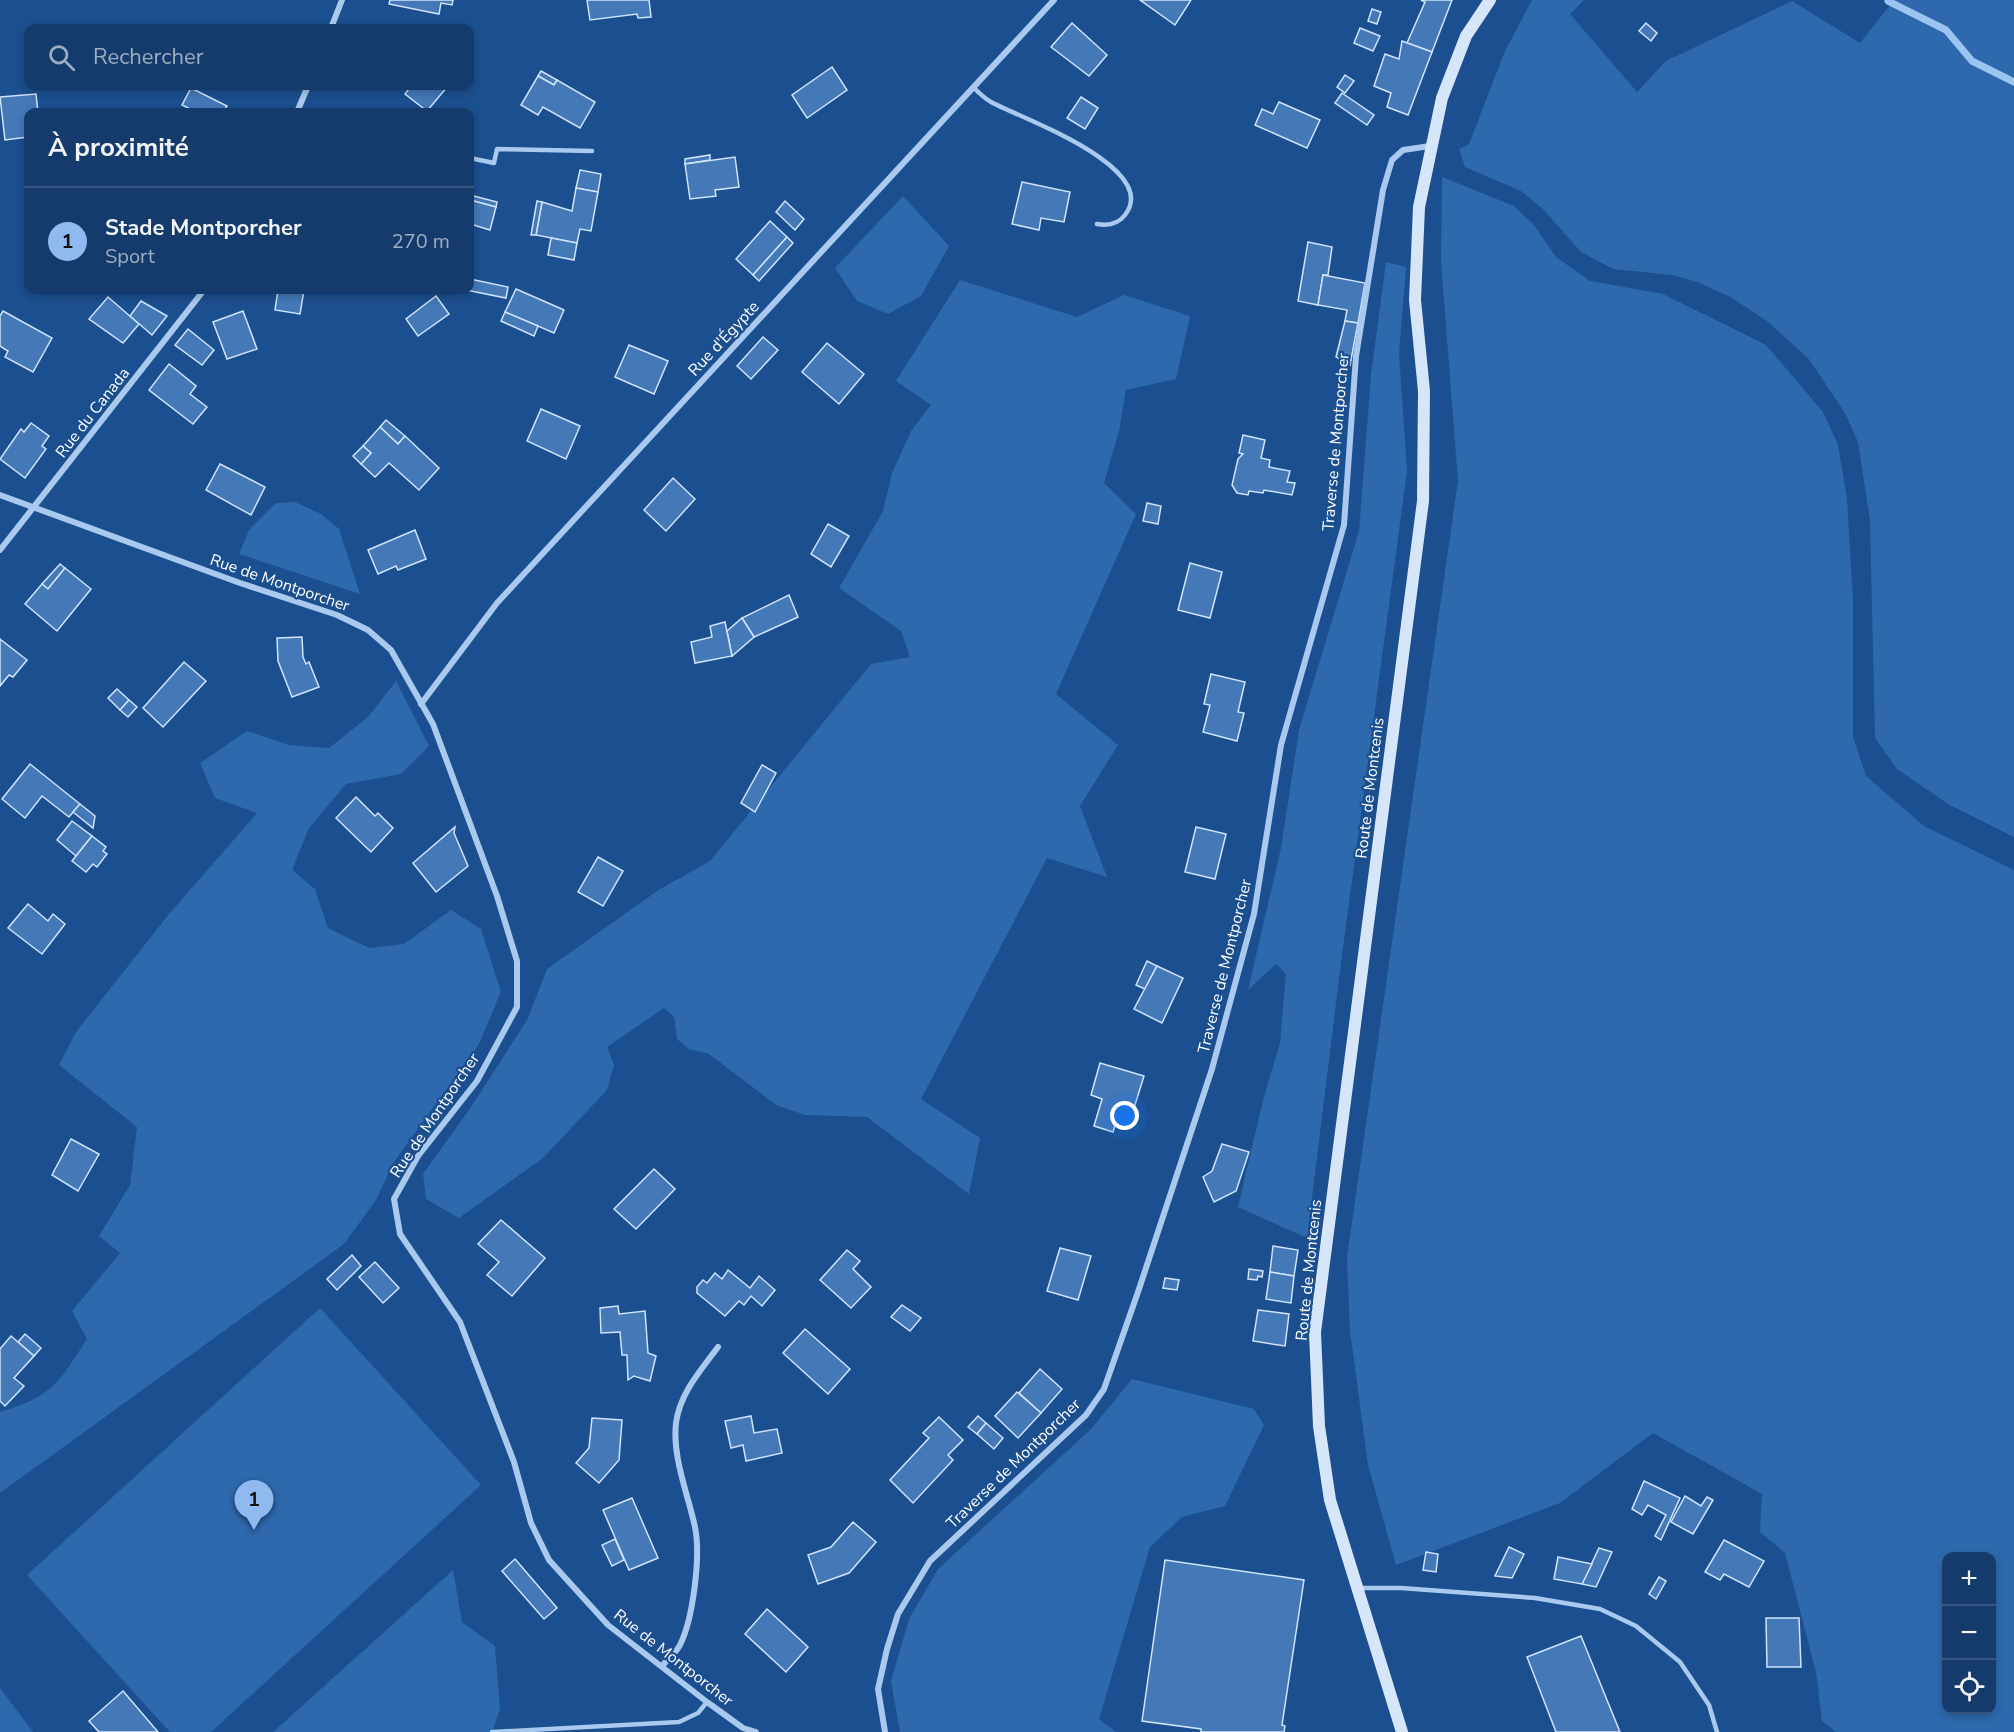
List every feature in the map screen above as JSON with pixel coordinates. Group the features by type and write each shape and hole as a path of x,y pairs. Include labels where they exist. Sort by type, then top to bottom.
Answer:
{"main road":[{"name":"Route de Montcenis","path":"1402,1732 1355,1588 1330,1500 1319,1426 1315,1332 1423,501 1424,391 1415,300 1419,207 1430,146 1449,76 1466,36 1490,0"}],"street":[{"path":"333,24 342,0"},
{"name":"Rue d'Égypte","path":"421,704 497,603 1054,0"},
{"path":"299,108 306,90"},
{"name":"Traverse de Montporcher","path":"885,1732 878,1689 898,1614 930,1561 1086,1415 1104,1389 1130,1314 1212,1069 1254,914 1281,746 1344,525 1356,356 1383,190 1392,159 1403,150 1430,146"},
{"name":"Rue du Canada","path":"0,550 201,294"},
{"name":"Rue de Montporcher","path":"0,495 240,583 337,615 368,630 391,650 433,724 497,896 517,961 517,1007 477,1081 418,1156 394,1199 400,1234 460,1322 514,1462 531,1523 549,1560 608,1624 707,1702 743,1728 756,1732"},
{"path":"662,1666 679,1647 682,1640 693,1592 696,1559 696,1530 677,1448 676,1423 689,1387 718,1347"}],"lane":[{"path":"973,87 990,101 1052,129 1102,159 1123,176 1131,190 1131,200 1126,214 1118,222 1107,226 1096,224"},
{"path":"474,159 494,163 497,149 592,151"},
{"path":"1355,1588 1401,1588 1535,1598 1600,1610 1636,1626 1680,1662 1709,1705 1717,1732"},
{"path":"492,1732 518,1728 679,1722 698,1713 707,1702"}],"shaded area":[{"path":"1532,0 1584,0 1570,14 1637,92 1666,61 1792,1 1860,43 1894,0 2014,0 2014,837 1948,804 1897,769 1875,738 1870,520 1858,442 1845,413 1808,358 1767,321 1732,298 1700,283 1673,275 1613,269 1581,252 1543,209 1521,191 1465,167 1459,149 1469,144 1505,51"},
{"path":"1442,177 1514,206 1534,225 1556,257 1590,281 1663,294 1766,345 1823,412 1838,445 1847,499 1853,601 1853,737 1866,776 1924,826 2014,870 2014,1732 1836,1732 1822,1721 1816,1672 1785,1553 1760,1532 1762,1494 1653,1433 1560,1503 1396,1565 1368,1465 1350,1331 1347,1257 1458,481 1441,262"},
{"path":"903,196 949,246 921,296 888,314 857,301 835,268"},
{"path":"1386,262 1406,267 1399,354 1407,471 1342,955 1307,1238 1238,1207 1263,1100 1280,1043 1286,974 1276,964 1248,990 1281,848 1299,730 1359,531 1371,375"},
{"path":"960,280 1077,317 1124,295 1190,316 1176,379 1126,390 1119,431 1104,483 1136,514 1056,694 1118,745 1080,806 1107,877 1047,858 921,1099 980,1138 969,1194 867,1117 805,1115 776,1105 709,1054 689,1049 677,1039 674,1017 664,1008 607,1047 614,1065 607,1090 543,1158 459,1218 426,1199 423,1174 471,1107 527,1020 547,969 660,889 710,861 871,664 910,657 901,631 839,588 883,511 892,473 911,431 931,405 896,381"},
{"path":"295,502 321,514 339,529 360,594 239,554 249,530 276,503"},
{"path":"396,681 429,746 401,774 346,784 309,828 292,870 315,889 328,928 369,948 404,944 451,910 481,929 501,992 479,1044 394,1162 376,1200 344,1244 0,1493 0,1412 43,1394 61,1378 87,1339 72,1311 120,1253 99,1236 130,1185 137,1127 59,1065 76,1032 169,914 257,813 215,798 200,763 247,731 289,745 329,748 368,717"},
{"path":"320,1308 481,1485 211,1732 170,1732 27,1575"},
{"path":"1132,1379 1254,1409 1264,1425 1225,1506 1182,1517 1150,1547 1099,1719 1116,1732 900,1732 891,1681 909,1619 938,1569 1091,1429"},
{"path":"453,1570 462,1622 495,1646 500,1709 492,1732 273,1732"},
{"path":"0,1688 33,1732 0,1732"}],"building":[{"path":"390,0 453,0 452,5 441,3 439,14 389,4"},
{"path":"587,0 649,0 651,17 638,18 637,14 590,20"},
{"path":"1140,0 1191,0 1175,25"},
{"path":"1421,0 1452,0 1432,52 1407,43 1425,2"},
{"path":"1372,9 1381,12 1377,24 1368,21"},
{"path":"1072,23 1107,55 1089,76 1051,47"},
{"path":"1646,23 1657,33 1651,41 1639,31"},
{"path":"1360,28 1380,36 1373,51 1354,43"},
{"path":"1402,41 1432,52 1408,115 1387,107 1391,93 1374,86 1385,54 1399,59"},
{"path":"832,67 847,90 807,118 792,95"},
{"path":"541,71 557,80 554,85 538,76"},
{"path":"1345,75 1354,81 1345,93 1337,87"},
{"path":"538,76 554,85 557,80 595,102 580,128 543,107 538,115 521,105"},
{"path":"190,90 195,90 227,106 226,108 188,108 182,105"},
{"path":"408,90 445,90 430,108 423,108 405,94"},
{"path":"1342,93 1374,115 1367,125 1335,103"},
{"path":"36,94 38,108 24,108 24,138 5,140 0,97"},
{"path":"1081,97 1098,108 1085,129 1067,118"},
{"path":"1279,102 1320,120 1307,148 1255,125 1262,109 1273,114"},
{"path":"710,155 710,160 685,164 685,159"},
{"path":"735,157 739,187 715,190 716,196 690,199 685,164"},
{"path":"580,170 601,174 598,192 576,188"},
{"path":"1022,182 1070,192 1064,222 1041,218 1039,230 1012,224"},
{"path":"576,188 598,192 591,231 580,229 577,243 536,235 542,202 572,211"},
{"path":"474,196 497,202 496,207 474,201"},
{"path":"474,201 496,207 490,230 474,225"},
{"path":"537,201 542,202 536,235 531,235"},
{"path":"785,201 804,219 795,230 776,212"},
{"path":"770,221 787,237 753,275 736,259"},
{"path":"787,237 793,243 759,281 753,275"},
{"path":"551,238 577,243 574,260 548,255"},
{"path":"1308,242 1332,247 1328,275 1323,275 1318,305 1298,301"},
{"path":"1323,275 1365,283 1358,323 1345,321 1347,310 1318,305"},
{"path":"474,280 508,287 506,298 474,292"},
{"path":"516,289 564,310 554,333 505,312"},
{"path":"277,294 303,294 300,314 275,310"},
{"path":"436,296 449,314 418,336 406,319"},
{"path":"108,297 139,324 123,343 89,319"},
{"path":"141,301 167,316 152,335 130,316"},
{"path":"3,311 52,338 33,372 5,357 8,351 0,346 0,316"},
{"path":"243,311 257,349 227,359 213,322"},
{"path":"505,312 538,326 534,336 501,321"},
{"path":"1345,321 1358,323 1350,365 1336,357"},
{"path":"188,329 214,350 202,365 175,345"},
{"path":"763,337 778,350 751,379 737,366"},
{"path":"827,343 864,374 839,404 802,372"},
{"path":"629,345 668,361 654,394 615,377"},
{"path":"169,364 196,386 190,394 207,407 193,424 149,390"},
{"path":"541,409 580,426 566,459 527,441"},
{"path":"386,420 405,436 398,444 380,427"},
{"path":"31,423 49,436 42,446 46,449 25,478 0,459 21,429 24,432"},
{"path":"380,427 398,444 405,436 439,468 419,490 389,463 375,477 361,464 371,453 363,446"},
{"path":"1243,435 1265,440 1261,458 1270,460 1269,467 1290,471 1287,482 1295,483 1292,495 1264,490 1263,493 1249,491 1248,495 1237,493 1232,485 1238,459 1243,454 1239,453"},
{"path":"363,446 371,453 361,464 353,456"},
{"path":"220,464 265,487 251,515 206,490"},
{"path":"673,478 695,499 666,531 644,510"},
{"path":"1147,503 1161,506 1158,524 1143,521"},
{"path":"828,524 849,536 831,567 811,554"},
{"path":"415,530 426,559 398,570 396,566 378,574 368,550"},
{"path":"1190,563 1222,572 1210,618 1178,610"},
{"path":"60,564 65,568 48,589 42,584"},
{"path":"65,568 91,589 57,631 25,604 42,584 48,589"},
{"path":"789,595 798,617 754,637 742,618"},
{"path":"742,618 754,637 732,656 727,631"},
{"path":"725,622 732,656 695,663 691,642 712,637 710,626"},
{"path":"302,637 303,657 306,664 309,662 319,687 292,697 278,661 277,638"},
{"path":"0,639 27,660 13,677 9,675 0,686"},
{"path":"184,662 206,681 163,727 143,708"},
{"path":"1211,674 1245,682 1238,712 1244,713 1237,741 1203,732 1210,705 1204,704"},
{"path":"117,689 129,700 120,710 108,698"},
{"path":"129,700 137,707 128,717 120,710"},
{"path":"30,764 80,804 69,817 42,796 25,818 2,799"},
{"path":"762,765 776,773 755,812 741,803"},
{"path":"356,797 375,816 378,813 393,828 371,852 336,818"},
{"path":"80,804 95,816 93,828 73,812"},
{"path":"72,821 92,836 76,856 57,840"},
{"path":"455,827 454,833 468,866 436,892 413,863"},
{"path":"1196,827 1226,834 1215,879 1185,872"},
{"path":"92,836 106,847 103,851 107,854 97,867 93,864 86,872 72,861"},
{"path":"598,857 623,871 603,906 578,892"},
{"path":"28,904 48,921 53,914 65,924 42,954 8,928"},
{"path":"1147,961 1157,966 1145,989 1136,985"},
{"path":"1157,966 1183,978 1162,1023 1134,1009"},
{"path":"1100,1063 1144,1076 1134,1108 1122,1104 1113,1132 1094,1126 1102,1099 1091,1095"},
{"path":"71,1139 99,1154 78,1191 52,1175"},
{"path":"1222,1144 1249,1152 1236,1191 1214,1202 1203,1177 1212,1171"},
{"path":"654,1169 675,1189 636,1229 614,1209"},
{"path":"501,1220 545,1258 512,1296 487,1275 499,1262 478,1244"},
{"path":"1273,1246 1298,1250 1294,1276 1270,1272"},
{"path":"1060,1248 1091,1256 1078,1300 1047,1291"},
{"path":"847,1250 860,1261 853,1269 871,1287 851,1308 820,1280"},
{"path":"352,1255 361,1266 337,1290 327,1279"},
{"path":"375,1262 399,1288 383,1303 359,1277"},
{"path":"1249,1269 1263,1271 1262,1277 1258,1276 1257,1280 1248,1279"},
{"path":"728,1270 750,1288 759,1276 775,1290 762,1306 751,1296 744,1305 739,1301 725,1316 697,1293 697,1287 703,1280 707,1283 715,1273 722,1279"},
{"path":"1270,1272 1294,1276 1291,1303 1266,1299"},
{"path":"1165,1278 1179,1280 1177,1290 1163,1288"},
{"path":"902,1305 921,1318 910,1331 891,1317"},
{"path":"618,1306 619,1314 645,1311 648,1353 656,1356 650,1381 634,1376 628,1380 627,1355 622,1355 620,1332 601,1333 600,1308"},
{"path":"1258,1310 1289,1314 1285,1346 1253,1341"},
{"path":"805,1329 850,1369 828,1394 783,1353"},
{"path":"25,1334 41,1348 34,1356 18,1342"},
{"path":"11,1336 34,1356 14,1378 24,1386 5,1406 0,1401 0,1349"},
{"path":"1040,1369 1062,1389 1041,1413 1019,1393"},
{"path":"1017,1392 1041,1413 1018,1438 995,1416"},
{"path":"751,1416 754,1433 777,1429 782,1453 746,1461 743,1445 731,1448 725,1421"},
{"path":"978,1416 986,1423 977,1434 968,1427"},
{"path":"939,1417 963,1440 948,1455 953,1460 913,1503 890,1480 929,1438 923,1433"},
{"path":"592,1418 622,1420 619,1460 599,1483 576,1463 589,1448"},
{"path":"986,1423 1003,1438 994,1449 977,1434"},
{"path":"1644,1481 1680,1498 1661,1540 1655,1536 1666,1515 1648,1505 1642,1515 1632,1509"},
{"path":"1685,1496 1701,1506 1707,1497 1713,1500 1693,1534 1671,1522"},
{"path":"632,1498 658,1558 629,1570 603,1510"},
{"path":"853,1522 876,1542 849,1573 818,1584 808,1555 831,1547"},
{"path":"615,1539 624,1560 612,1566 602,1545"},
{"path":"1724,1540 1764,1561 1749,1587 1724,1574 1720,1580 1705,1572"},
{"path":"1509,1547 1524,1554 1512,1578 1495,1576"},
{"path":"1599,1548 1612,1552 1596,1587 1582,1584"},
{"path":"1426,1552 1438,1554 1436,1572 1423,1570"},
{"path":"1558,1557 1592,1564 1582,1584 1554,1579"},
{"path":"515,1559 557,1608 544,1619 502,1571"},
{"path":"1165,1560 1304,1580 1282,1725 1285,1726 1284,1732 1201,1732 1201,1729 1142,1721"},
{"path":"1659,1577 1666,1581 1656,1599 1649,1594"},
{"path":"767,1609 808,1647 786,1672 745,1634"},
{"path":"1766,1618 1799,1618 1801,1667 1767,1667"},
{"path":"1581,1636 1620,1732 1556,1732 1527,1657"},
{"path":"123,1691 158,1732 99,1732 89,1721"}],"waterway":[{"path":"1888,1 1946,30 1972,61 2014,82"}],"place":[{"name":"Stade Montporcher","path":"254,1530"}]}
